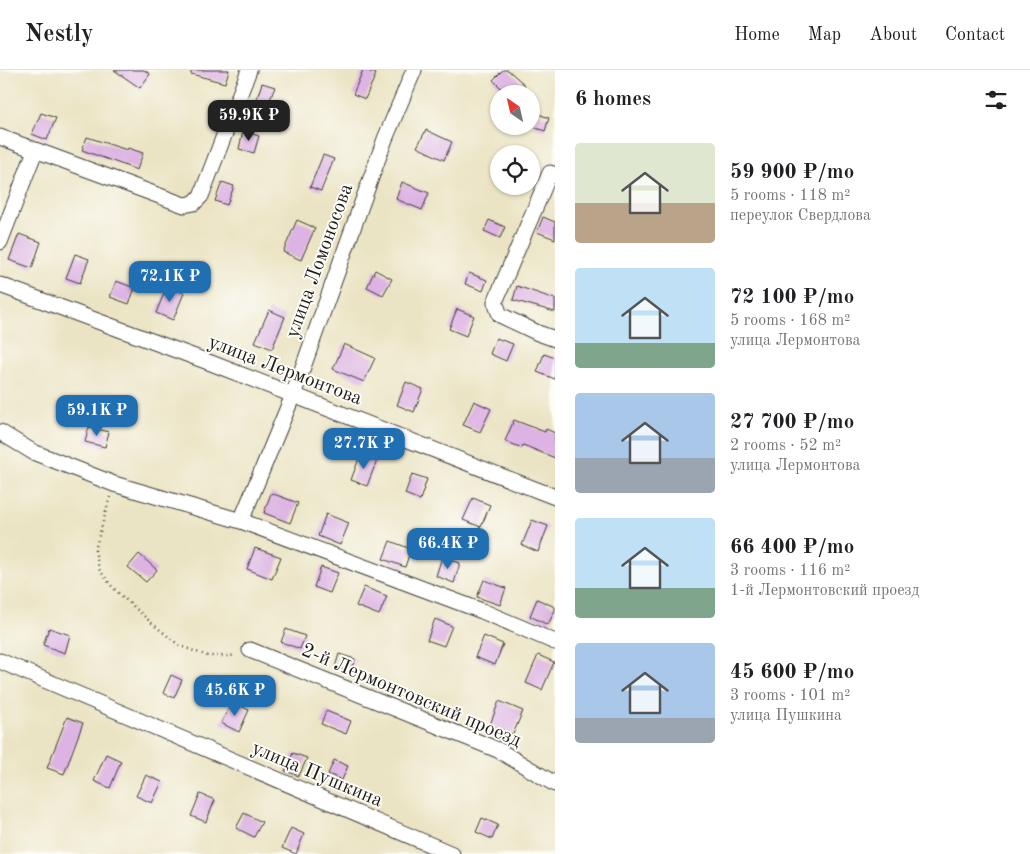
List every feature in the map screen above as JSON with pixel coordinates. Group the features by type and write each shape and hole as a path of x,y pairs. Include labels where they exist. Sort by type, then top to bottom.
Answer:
{"street":[{"path":"0,137 184,206 194,203 201,196 250,70"},
{"name":"улица Ломоносова","path":"241,521 293,395 385,139 414,70"},
{"path":"0,242 35,151"},
{"path":"555,175 550,173 495,302 500,315 555,339"},
{"name":"улица Лермонтова","path":"0,285 293,395 555,497"},
{"path":"0,432 33,452 114,484 241,521 482,611 555,642"},
{"name":"2-й Лермонтовский проезд","path":"250,650 498,750 555,784"},
{"name":"улица Пушкина","path":"0,661 452,854"}],"path":[{"path":"114,484 96,550 99,569 113,588 180,646 208,656 231,656 250,650"}],"building":[{"path":"114,70 144,70 150,74 140,88"},
{"path":"191,70 229,70 225,83 191,74"},
{"path":"363,70 376,74 365,99 353,94"},
{"path":"503,70 508,70 525,85 498,85 493,80"},
{"path":"262,83 275,87 268,105 256,101"},
{"path":"41,113 56,118 47,140 32,134"},
{"path":"540,115 549,118 545,131 540,129"},
{"path":"426,130 452,142 444,160 417,147"},
{"path":"243,131 259,136 254,153 239,149"},
{"path":"87,137 127,150 128,148 143,153 137,170 82,150"},
{"path":"323,155 334,159 321,191 310,187"},
{"path":"222,182 234,186 227,205 215,201"},
{"path":"402,182 429,193 422,210 396,199"},
{"path":"543,217 555,222 555,239 537,232"},
{"path":"297,220 315,228 301,260 283,252"},
{"path":"489,220 505,227 500,238 484,231"},
{"path":"19,234 41,242 32,268 9,260"},
{"path":"75,254 89,259 80,283 66,278"},
{"path":"375,270 392,279 383,295 367,287"},
{"path":"469,273 487,280 483,291 465,284"},
{"path":"116,281 135,288 129,304 110,297"},
{"path":"167,286 184,293 173,320 156,313"},
{"path":"517,286 555,299 555,312 513,300"},
{"path":"457,309 474,316 466,336 449,329"},
{"path":"269,310 285,317 272,349 255,342"},
{"path":"496,338 513,344 506,361 490,354"},
{"path":"344,344 375,358 364,382 333,369"},
{"path":"544,354 555,358 555,379 537,372"},
{"path":"406,382 423,389 414,412 397,405"},
{"path":"474,401 491,409 480,432 463,425"},
{"path":"514,420 545,432 546,429 555,433 555,458 523,445 522,448 505,441"},
{"path":"89,427 109,432 105,447 85,442"},
{"path":"361,453 377,460 367,486 351,480"},
{"path":"412,474 427,479 420,500 405,494"},
{"path":"271,493 298,503 290,523 264,513"},
{"path":"473,498 490,505 481,527 463,520"},
{"path":"326,514 349,523 340,545 318,536"},
{"path":"532,520 548,526 538,552 522,545"},
{"path":"390,541 411,549 405,567 383,559"},
{"path":"255,548 281,557 272,579 247,569"},
{"path":"139,554 157,570 146,582 128,567"},
{"path":"442,557 460,563 454,583 436,576"},
{"path":"321,567 338,573 330,593 314,587"},
{"path":"484,580 506,588 500,605 477,597"},
{"path":"364,587 387,596 379,615 356,606"},
{"path":"537,599 555,607 548,625 530,616"},
{"path":"435,619 452,626 444,646 427,640"},
{"path":"49,628 70,635 65,653 43,645"},
{"path":"286,629 305,636 300,649 281,642"},
{"path":"484,636 503,644 495,665 475,657"},
{"path":"339,654 355,659 350,672 335,667"},
{"path":"538,655 554,662 542,690 526,683"},
{"path":"171,675 182,680 174,698 163,693"},
{"path":"499,701 523,711 513,734 490,725"},
{"path":"232,702 249,710 239,732 221,723"},
{"path":"326,711 351,721 346,734 321,724"},
{"path":"67,717 83,723 64,774 47,768"},
{"path":"293,753 307,758 299,776 285,771"},
{"path":"106,754 121,761 110,788 94,781"},
{"path":"334,760 348,766 342,780 328,774"},
{"path":"146,775 162,782 152,803 136,796"},
{"path":"200,794 215,800 206,822 191,816"},
{"path":"244,813 262,822 254,837 236,828"},
{"path":"482,818 498,825 492,839 476,832"},
{"path":"291,828 304,834 296,854 282,848"}]}
